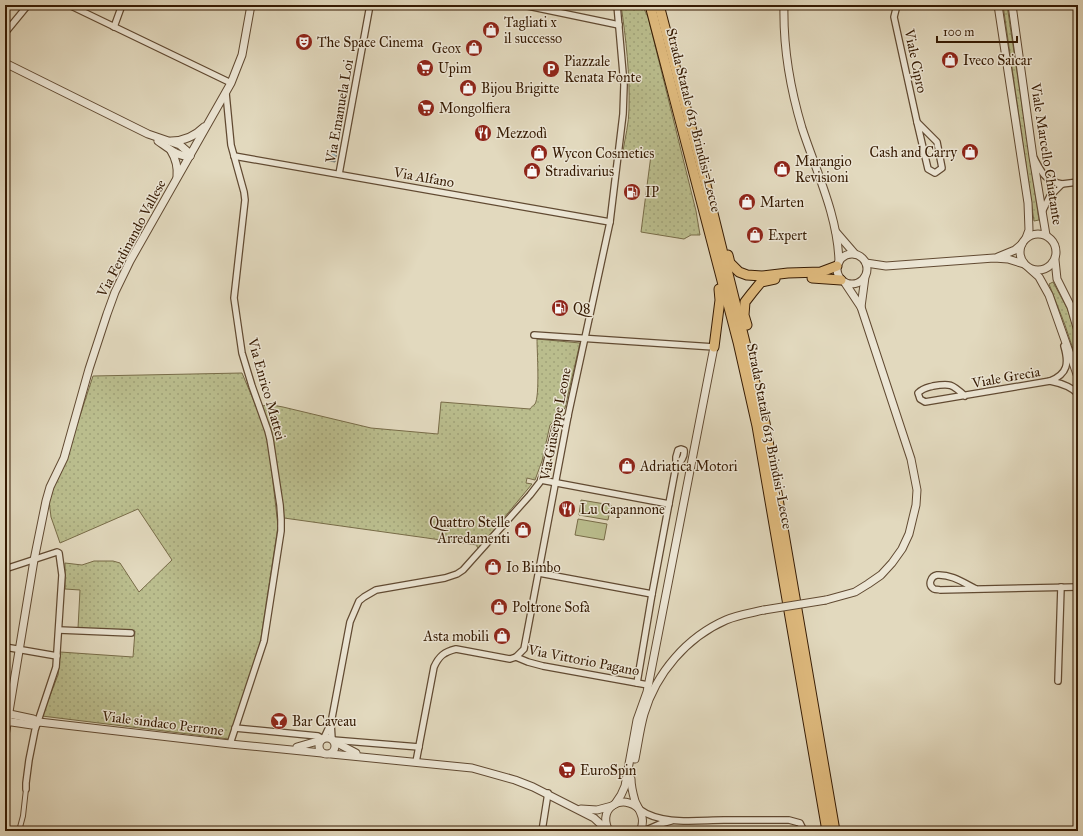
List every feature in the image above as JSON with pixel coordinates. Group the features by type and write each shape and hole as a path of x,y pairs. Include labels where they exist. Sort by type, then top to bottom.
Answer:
{"highway":[{"name":"Strada Statale 613 Brindisi-Lecce","path":"653,6 705,182 765,423 835,831"},
{"name":"Strada Statale 613 Brindisi-Lecce","path":"653,6 705,220 738,342 757,426 827,831"},
{"path":"705,182 713,198 730,263 738,272 747,275 762,276 788,273 822,272 838,264"},
{"path":"705,220 704,230 720,292 714,347"},
{"path":"755,382 756,362 744,315 745,302 752,292 761,282 777,279 825,278 843,281"}],"street":[{"path":"5,33 28,5"},
{"path":"69,5 231,83"},
{"path":"114,27 122,5"},
{"name":"Via Ferdinando Vallese","path":"5,736 6,717 46,501 50,487 64,458 89,369 115,292 130,261 231,83 242,55 251,5"},
{"name":"Via Emanuela Loi","path":"340,174 370,5"},
{"path":"524,5 619,25"},
{"name":"Via Giuseppe Leone","path":"516,657 524,649 568,416 610,222 623,114 624,84 617,5"},
{"path":"615,804 627,792 644,714 649,700 666,669 677,656 700,634 727,620 744,614 826,600 855,592 868,584 892,563 902,549 909,534 916,505 917,490 911,459 862,307 837,271 836,232 796,104 788,71 785,49 784,5"},
{"name":"Viale Cipro","path":"897,5 894,17 917,122 928,169 935,173 942,168 937,142 917,122"},
{"path":"994,5 1000,17"},
{"name":"Viale Marcello Chiatante","path":"998,5 1028,203 1029,230 1020,254 1027,266"},
{"name":"Viale Marcello Chiatante","path":"1012,5 1033,157 1046,236"},
{"path":"1014,21 1016,5"},
{"path":"5,63 148,134 183,156 190,156"},
{"name":"Via Enrico Mattei","path":"226,93 234,156 245,200 234,298 242,353 252,386 270,435 281,519 272,594 264,641 230,744"},
{"path":"166,144 189,137 200,131 209,122"},
{"path":"166,144 172,152 177,165 178,171 175,183"},
{"name":"Via Alfano","path":"234,156 610,222"},
{"path":"1033,157 1047,179 1062,184 1078,182"},
{"path":"1042,212 1050,196 1062,184"},
{"path":"836,232 855,254 866,263 862,307"},
{"name":"Viale Marcello Chiatante","path":"1024,241 1036,234 1046,236 1051,239 1056,249 1055,260 1057,278 1071,307 1078,331"},
{"path":"994,258 1015,250 1024,241"},
{"path":"838,264 846,255 855,254"},
{"path":"866,263 886,266 994,258 1008,259 1041,270 1051,265 1055,260"},
{"path":"843,281 854,284 862,280 866,274 886,266"},
{"path":"1027,266 1039,276 1044,284 1078,377"},
{"name":"Viale Grecia","path":"965,396 955,387 947,384 923,388 918,393 920,399 925,402 965,396 1050,381 1057,378 1066,366 1068,358 1063,343 1060,326"},
{"path":"534,335 714,347 648,685 637,720 625,786 622,795 606,815 606,826 609,831"},
{"name":"Viale Grecia","path":"1050,381 1068,387 1078,394"},
{"path":"568,416 555,428 541,480 530,495 468,565 456,574 445,578 376,590 364,596 359,601 350,622 331,723 319,746 322,753 325,754 472,768 515,780 548,793 569,804 594,818 609,831"},
{"path":"637,683 676,466"},
{"path":"541,480 669,504"},
{"path":"5,569 34,560 52,552 58,553 62,575 56,667 39,722 35,730 29,760 23,816 19,831"},
{"path":"539,573 652,594"},
{"path":"976,588 949,576 935,575 930,581 931,586 934,589 940,590 976,588 1078,587"},
{"path":"1058,681 1061,587"},
{"path":"59,630 131,633"},
{"path":"5,647 57,656"},
{"path":"416,762 434,667 440,656 448,651 456,649 510,658 516,657"},
{"name":"Via Vittorio Pagano","path":"516,657 543,666 648,685"},
{"name":"Viale sindaco Perrone","path":"6,717 33,719 39,722 230,744 322,753"},
{"path":"331,723 335,749 331,754"},
{"path":"235,728 318,736 323,739 419,747"},
{"name":"Viale sindaco Perrone","path":"285,750 323,739"},
{"path":"333,740 352,752 369,758"},
{"path":"631,779 633,793 643,820 640,831"},
{"path":"542,831 548,793"},
{"path":"569,804 590,810 630,802 644,812 657,817 678,820 788,820 800,823 804,831"},
{"path":"644,831 660,824 678,820"}],"green space":[{"path":"621,5 642,5 648,17 696,211 700,235 691,235 684,239 641,232 651,155 623,151 628,120 629,83"},
{"path":"1003,5 1007,5 1039,220 1034,221"},
{"path":"1053,282 1067,308 1078,341 1078,364 1049,284"},
{"path":"537,339 580,343 565,408 550,425 542,461 535,480 527,478 526,483 532,484 479,548 477,545 284,518 273,438 270,426 261,406 272,405 283,407 371,428 438,434 441,402 530,409 535,404 537,399"},
{"path":"242,373 268,439 278,526 259,651 229,739 42,716 58,675 60,652 133,657 135,631 78,628 80,590 65,589 65,563 82,565 94,561 113,561 120,563 139,592 172,560 138,509 60,543 51,517 49,501 64,465 93,376"},
{"path":"581,500 611,505 608,520 579,515"},
{"path":"578,519 607,524 604,540 575,535"}],"water":[{"path":"332,145 338,146 335,162 329,161"}],"place":[{"name":"Tagliati x il successo","path":"491,30"},
{"name":"The Space Cinema","path":"304,42"},
{"name":"Geox","path":"474,48"},
{"name":"Iveco Saicar","path":"950,60"},
{"name":"Upim","path":"425,68"},
{"name":"Piazzale Renata Fonte","path":"551,69"},
{"name":"Bijou Brigitte","path":"468,88"},
{"name":"Mongolfiera","path":"426,108"},
{"name":"Mezzodì","path":"483,133"},
{"name":"Cash and Carry","path":"970,152"},
{"name":"Wycon Cosmetics","path":"539,153"},
{"name":"Marangio Revisioni","path":"782,169"},
{"name":"Stradivarius","path":"532,171"},
{"name":"IP","path":"632,192"},
{"name":"Marten","path":"747,202"},
{"name":"Expert","path":"755,235"},
{"name":"Q8","path":"560,308"},
{"name":"Adriatica Motori","path":"627,466"},
{"name":"Lu Capannone","path":"567,509"},
{"name":"Quattro Stelle Arredamenti","path":"523,530"},
{"name":"Io Bimbo","path":"493,567"},
{"name":"Poltrone Sofà","path":"499,607"},
{"name":"Asta mobili","path":"502,636"},
{"name":"Bar Caveau","path":"279,721"},
{"name":"EuroSpin","path":"567,770"}]}
